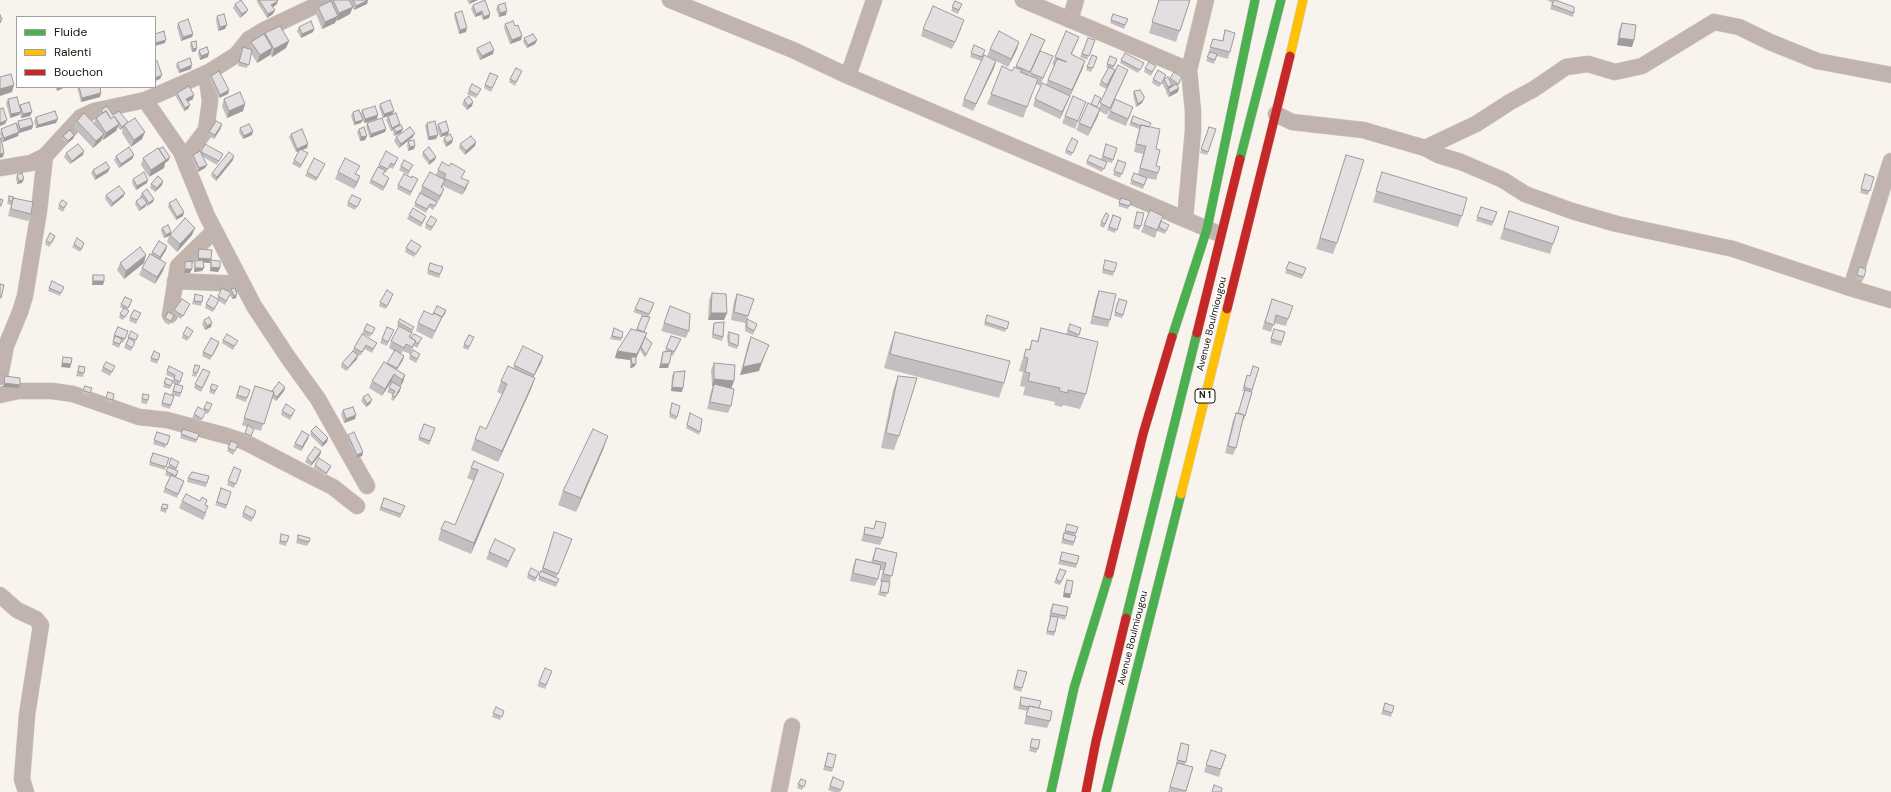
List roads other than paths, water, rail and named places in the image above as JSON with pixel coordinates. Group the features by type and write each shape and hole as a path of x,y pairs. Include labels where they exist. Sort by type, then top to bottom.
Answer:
{"main road":[{"path":"1051,792 1074,688 1105,592 1145,427 1160,375 1214,231 1255,0"},
{"name":"Avenue Boulmiougou","path":"1087,790 1096,741 1214,231 1281,0"},
{"name":"Avenue Boulmiougou","path":"1108,792 1304,0"}],"street":[{"path":"0,168 31,163 45,156 81,117 94,111 145,100 206,73 236,55 249,39 264,30 327,0"},
{"path":"670,0 793,50 848,76 1214,231"},
{"path":"848,76 874,0"},
{"path":"1023,0 1189,70"},
{"path":"1070,20 1076,0"},
{"path":"1185,219 1193,131 1193,111 1189,70 1206,0"},
{"path":"1426,148 1476,124 1510,102 1534,89 1566,67 1588,64 1615,72 1642,66 1714,22 1739,27 1770,42 1817,61 1891,75"},
{"path":"183,157 190,151 206,130 210,101 206,73"},
{"path":"145,100 183,157 214,231 256,309 327,413 367,486"},
{"path":"1276,114 1292,122 1363,130 1426,148 1438,155 1461,162 1503,180 1525,194 1572,211 1617,224 1733,249 1891,300"},
{"path":"0,376 6,346 25,296 39,211 45,156"},
{"path":"1851,288 1891,161"},
{"path":"170,315 178,266 214,231"},
{"path":"175,281 242,284"},
{"path":"0,395 18,391 52,391 73,394 139,417 167,420 227,436 245,442 332,487 357,506"},
{"path":"0,595 17,610 36,618 41,624 27,715 22,770 26,792"},
{"path":"779,792 792,726"},
{"path":"1087,790 1108,792"}]}
